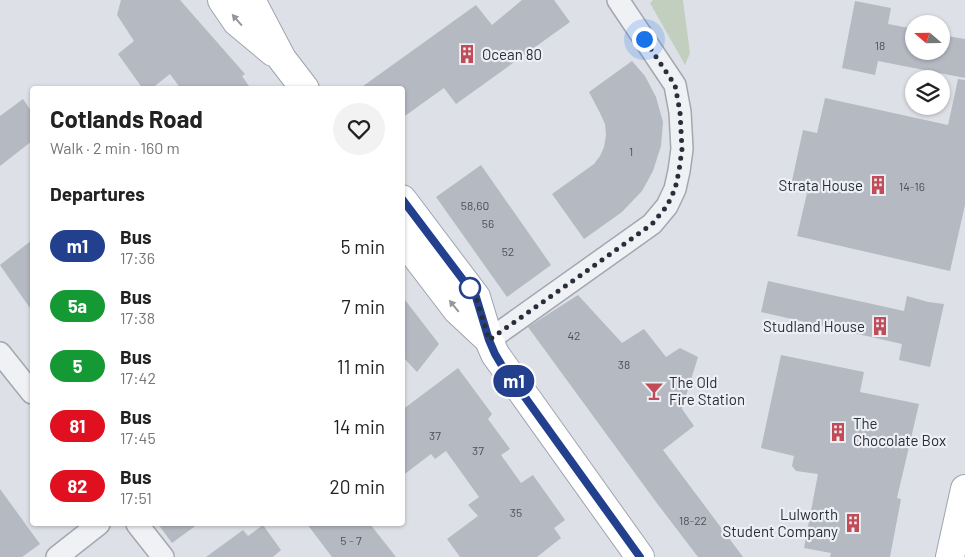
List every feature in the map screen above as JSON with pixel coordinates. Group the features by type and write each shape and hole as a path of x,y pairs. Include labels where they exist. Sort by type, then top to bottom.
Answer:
{"main road":[{"path":"222,0 237,22 282,59"},
{"path":"251,0 282,59 303,86"},
{"path":"405,203 476,297 489,340 501,364 640,557"},
{"path":"405,242 457,310 489,340"},
{"path":"950,557 965,489"}],"street":[{"path":"489,340 652,224 667,206 675,189 682,149 680,112 675,85 625,3"},
{"path":"0,353 30,390"},
{"path":"56,557 96,526"},
{"path":"139,526 163,557"}],"green space":[{"path":"653,0 683,0 690,53 685,65 650,3"}],"building":[{"path":"121,0 180,0 245,74 242,76 249,86 179,86 170,74 155,86 141,86 118,54 134,41 117,15"},
{"name":"Ocean 80","path":"522,0 554,0 570,22 456,104 444,88 405,116 405,86 363,86 476,5 492,25"},
{"path":"855,1 891,8 888,24 905,27 905,60 950,60 950,36 965,39 965,78 950,75 950,70 924,70 878,61 875,75 842,68"},
{"path":"632,61 645,76 656,97 663,122 661,146 653,171 642,191 622,212 584,239 552,194 594,164 600,156 606,135 605,124 589,92"},
{"name":"Strata House","path":"958,79 965,80 965,205 950,271 797,236 807,193 790,190 803,130 817,133 825,98 948,125"},
{"path":"23,99 30,109 30,143 0,166 0,116"},
{"path":"481,165 551,265 507,297 436,197"},
{"path":"30,242 30,308 0,265"},
{"name":"Studland House","path":"768,281 904,311 907,296 944,304 930,367 899,360 902,344 761,312"},
{"path":"578,295 622,343 644,329 666,357 680,348 698,357 682,409 694,426 663,450 743,557 698,557 528,327"},
{"path":"405,300 439,344 417,372 405,359"},
{"name":"The Chocolate Box","path":"781,355 864,372 860,392 919,404 897,498 901,499 890,557 830,557 831,553 804,548 818,474 796,471 792,466 794,456 761,448"},
{"path":"458,368 492,414 488,419 510,449 501,455 521,483 533,475 565,520 554,528 561,538 537,557 460,557 447,539 478,516 468,505 479,497 446,451 435,459 431,454 405,474 405,408"},
{"path":"0,489 40,544 22,557 0,557"},
{"path":"159,526 195,526 172,543"},
{"path":"264,526 281,550 273,557 206,557 243,530 248,536"},
{"path":"309,526 372,526 396,557 332,557"}],"bus line":[{"name":"m1","path":"405,203 476,297 489,340 501,364 640,557"}],"place":[{"name":"Ocean 80","path":"467,54"},
{"name":"Strata House","path":"878,185"},
{"name":"Studland House","path":"880,326"},
{"name":"The Old Fire Station","path":"654,391"},
{"name":"The Chocolate Box","path":"838,432"},
{"name":"Lulworth Student Company","path":"853,523"}],"route":[{"path":"470,288 466,283 476,297 489,340 652,224 667,206 675,189 679,171 682,149 680,112 675,85 644,39"}]}
